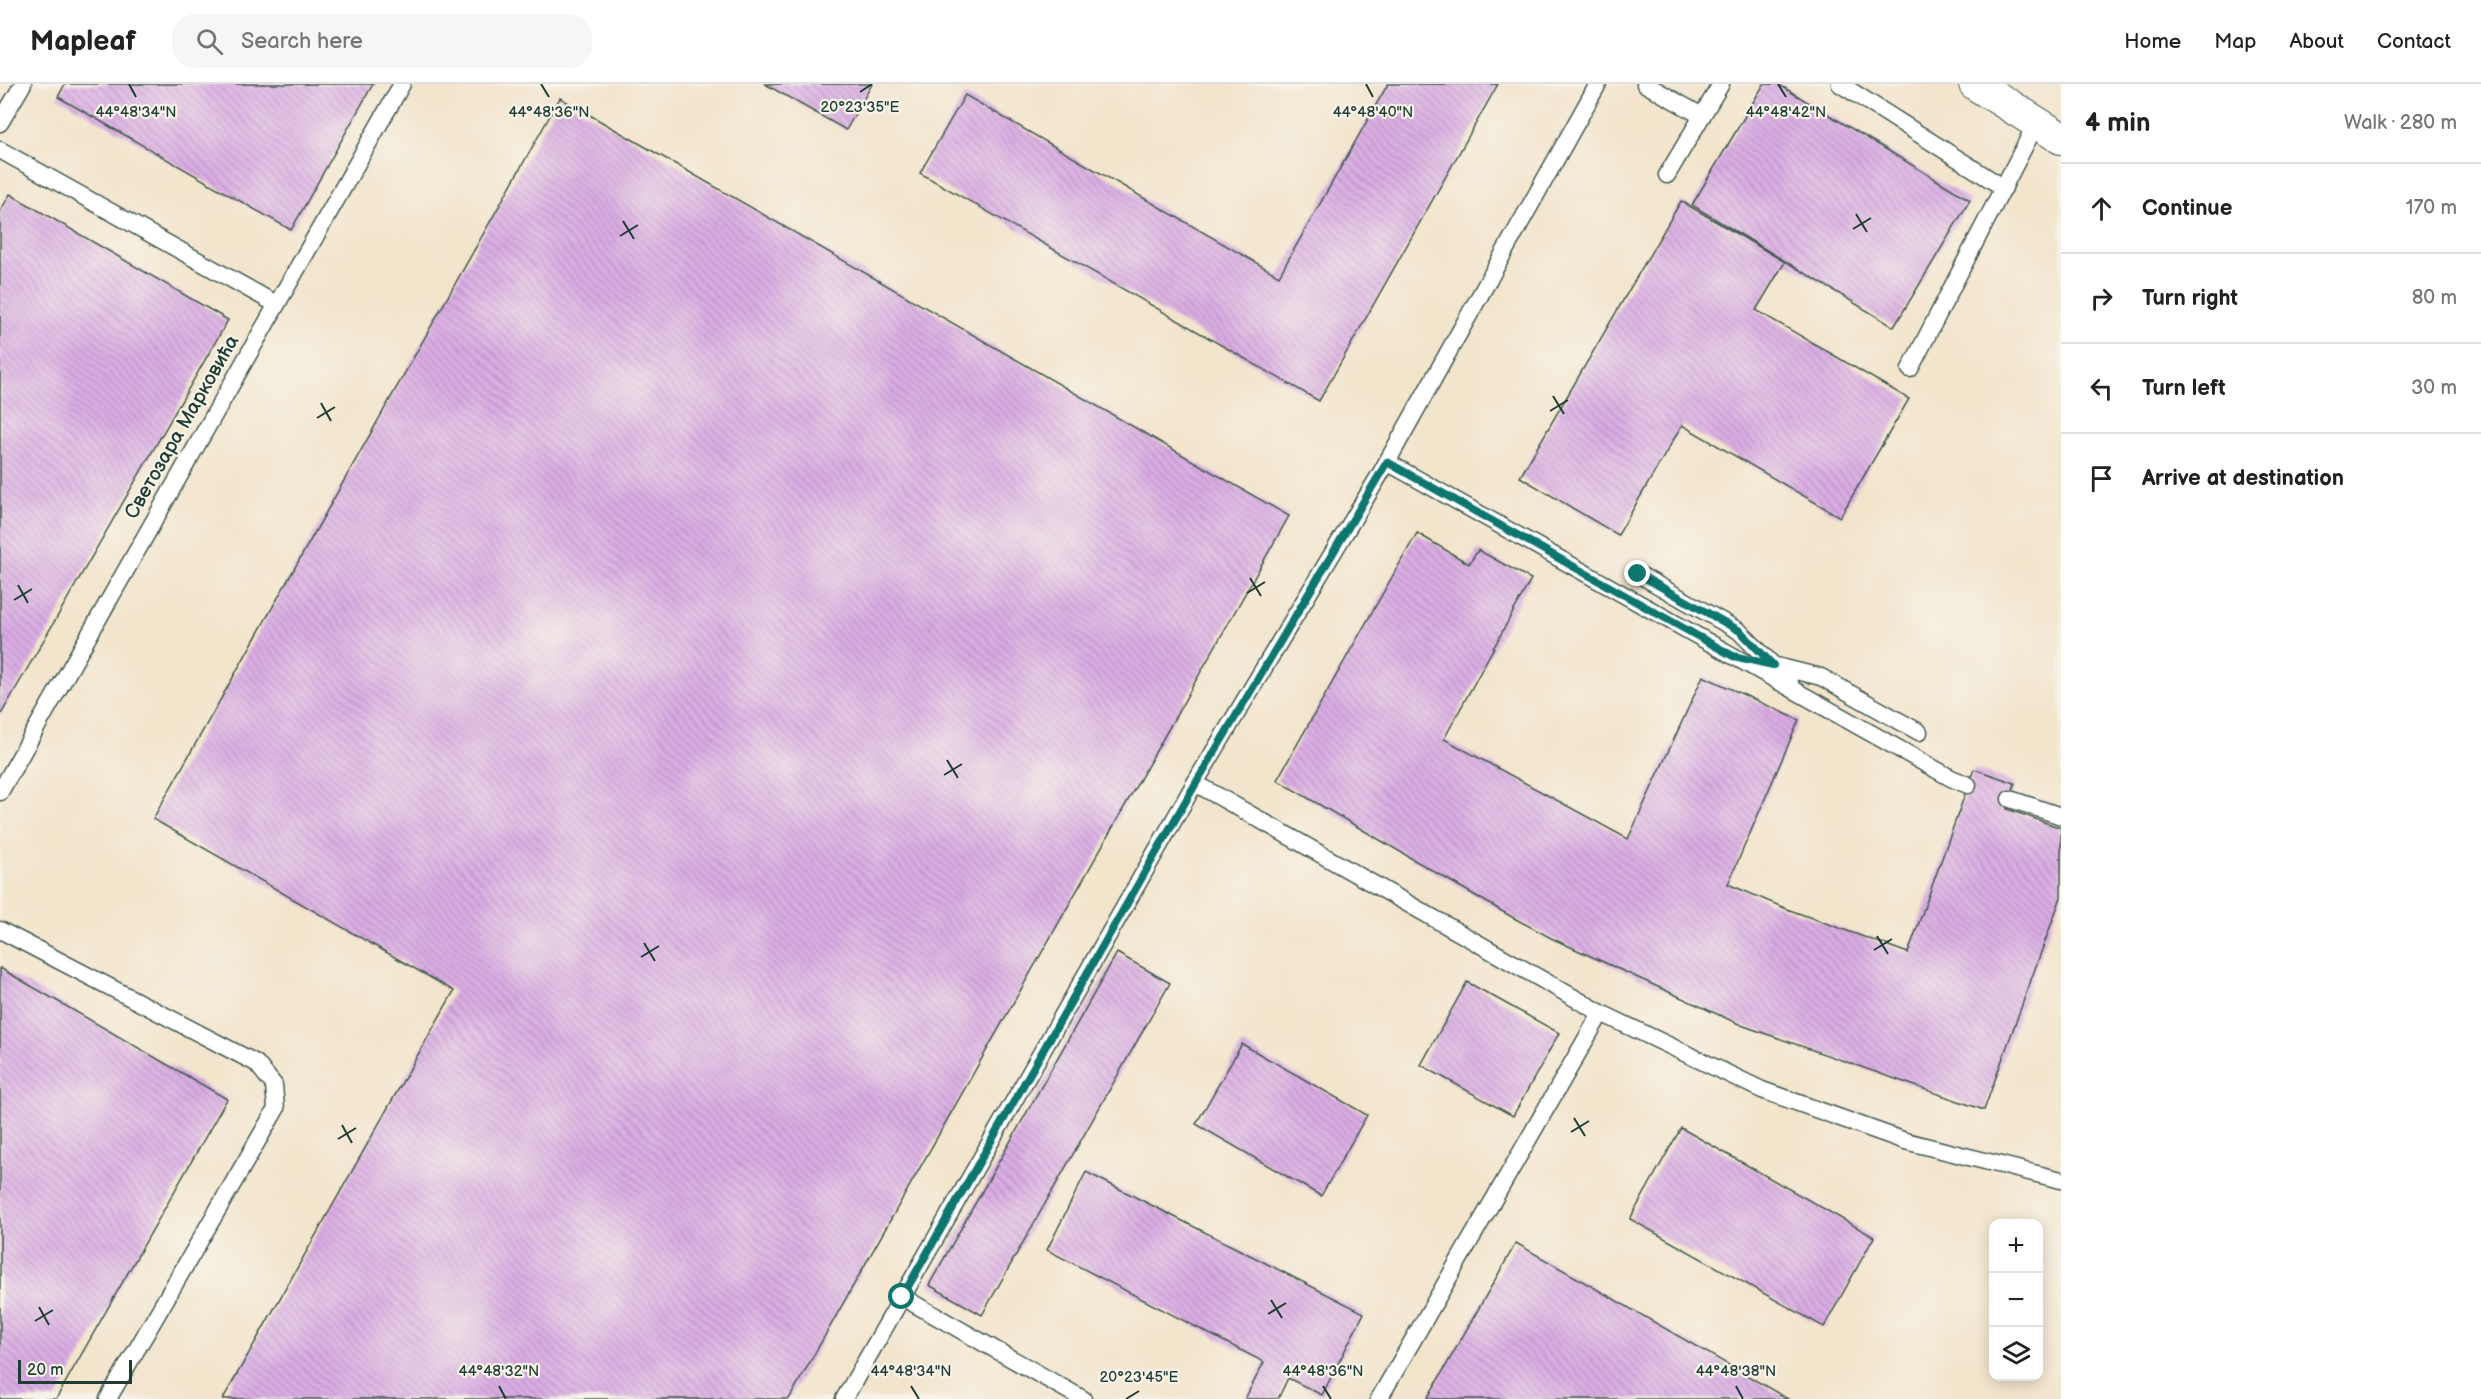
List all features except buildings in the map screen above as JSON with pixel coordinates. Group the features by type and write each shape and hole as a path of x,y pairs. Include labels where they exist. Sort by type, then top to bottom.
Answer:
{"street":[{"path":"1975,84 2049,130"}],"lane":[{"path":"0,123 23,84"},
{"name":"Светозара Марковића","path":"0,792 402,84"},
{"path":"844,1399 1196,783 1387,462 1598,84"},
{"path":"1645,84 1702,116"},
{"path":"1667,175 1721,84"},
{"path":"1840,84 2004,188"},
{"path":"1910,369 2004,188 2049,130"},
{"path":"0,150 276,304"},
{"path":"1387,462 1951,778 1968,785"},
{"path":"1638,574 1740,631 1801,694"},
{"path":"1733,656 1821,676 1919,732"},
{"path":"1196,783 1601,1012 1761,1090 1823,1113 1960,1157 2061,1180"},
{"path":"2010,799 2061,816"},
{"path":"0,930 256,1063 274,1085 276,1109 108,1399"},
{"path":"1379,1399 1601,1012"},
{"path":"902,1297 1083,1399"}],"route":[{"path":"902,1297 1196,783 1387,462 1733,656 1773,665 1740,631 1638,574"}]}
